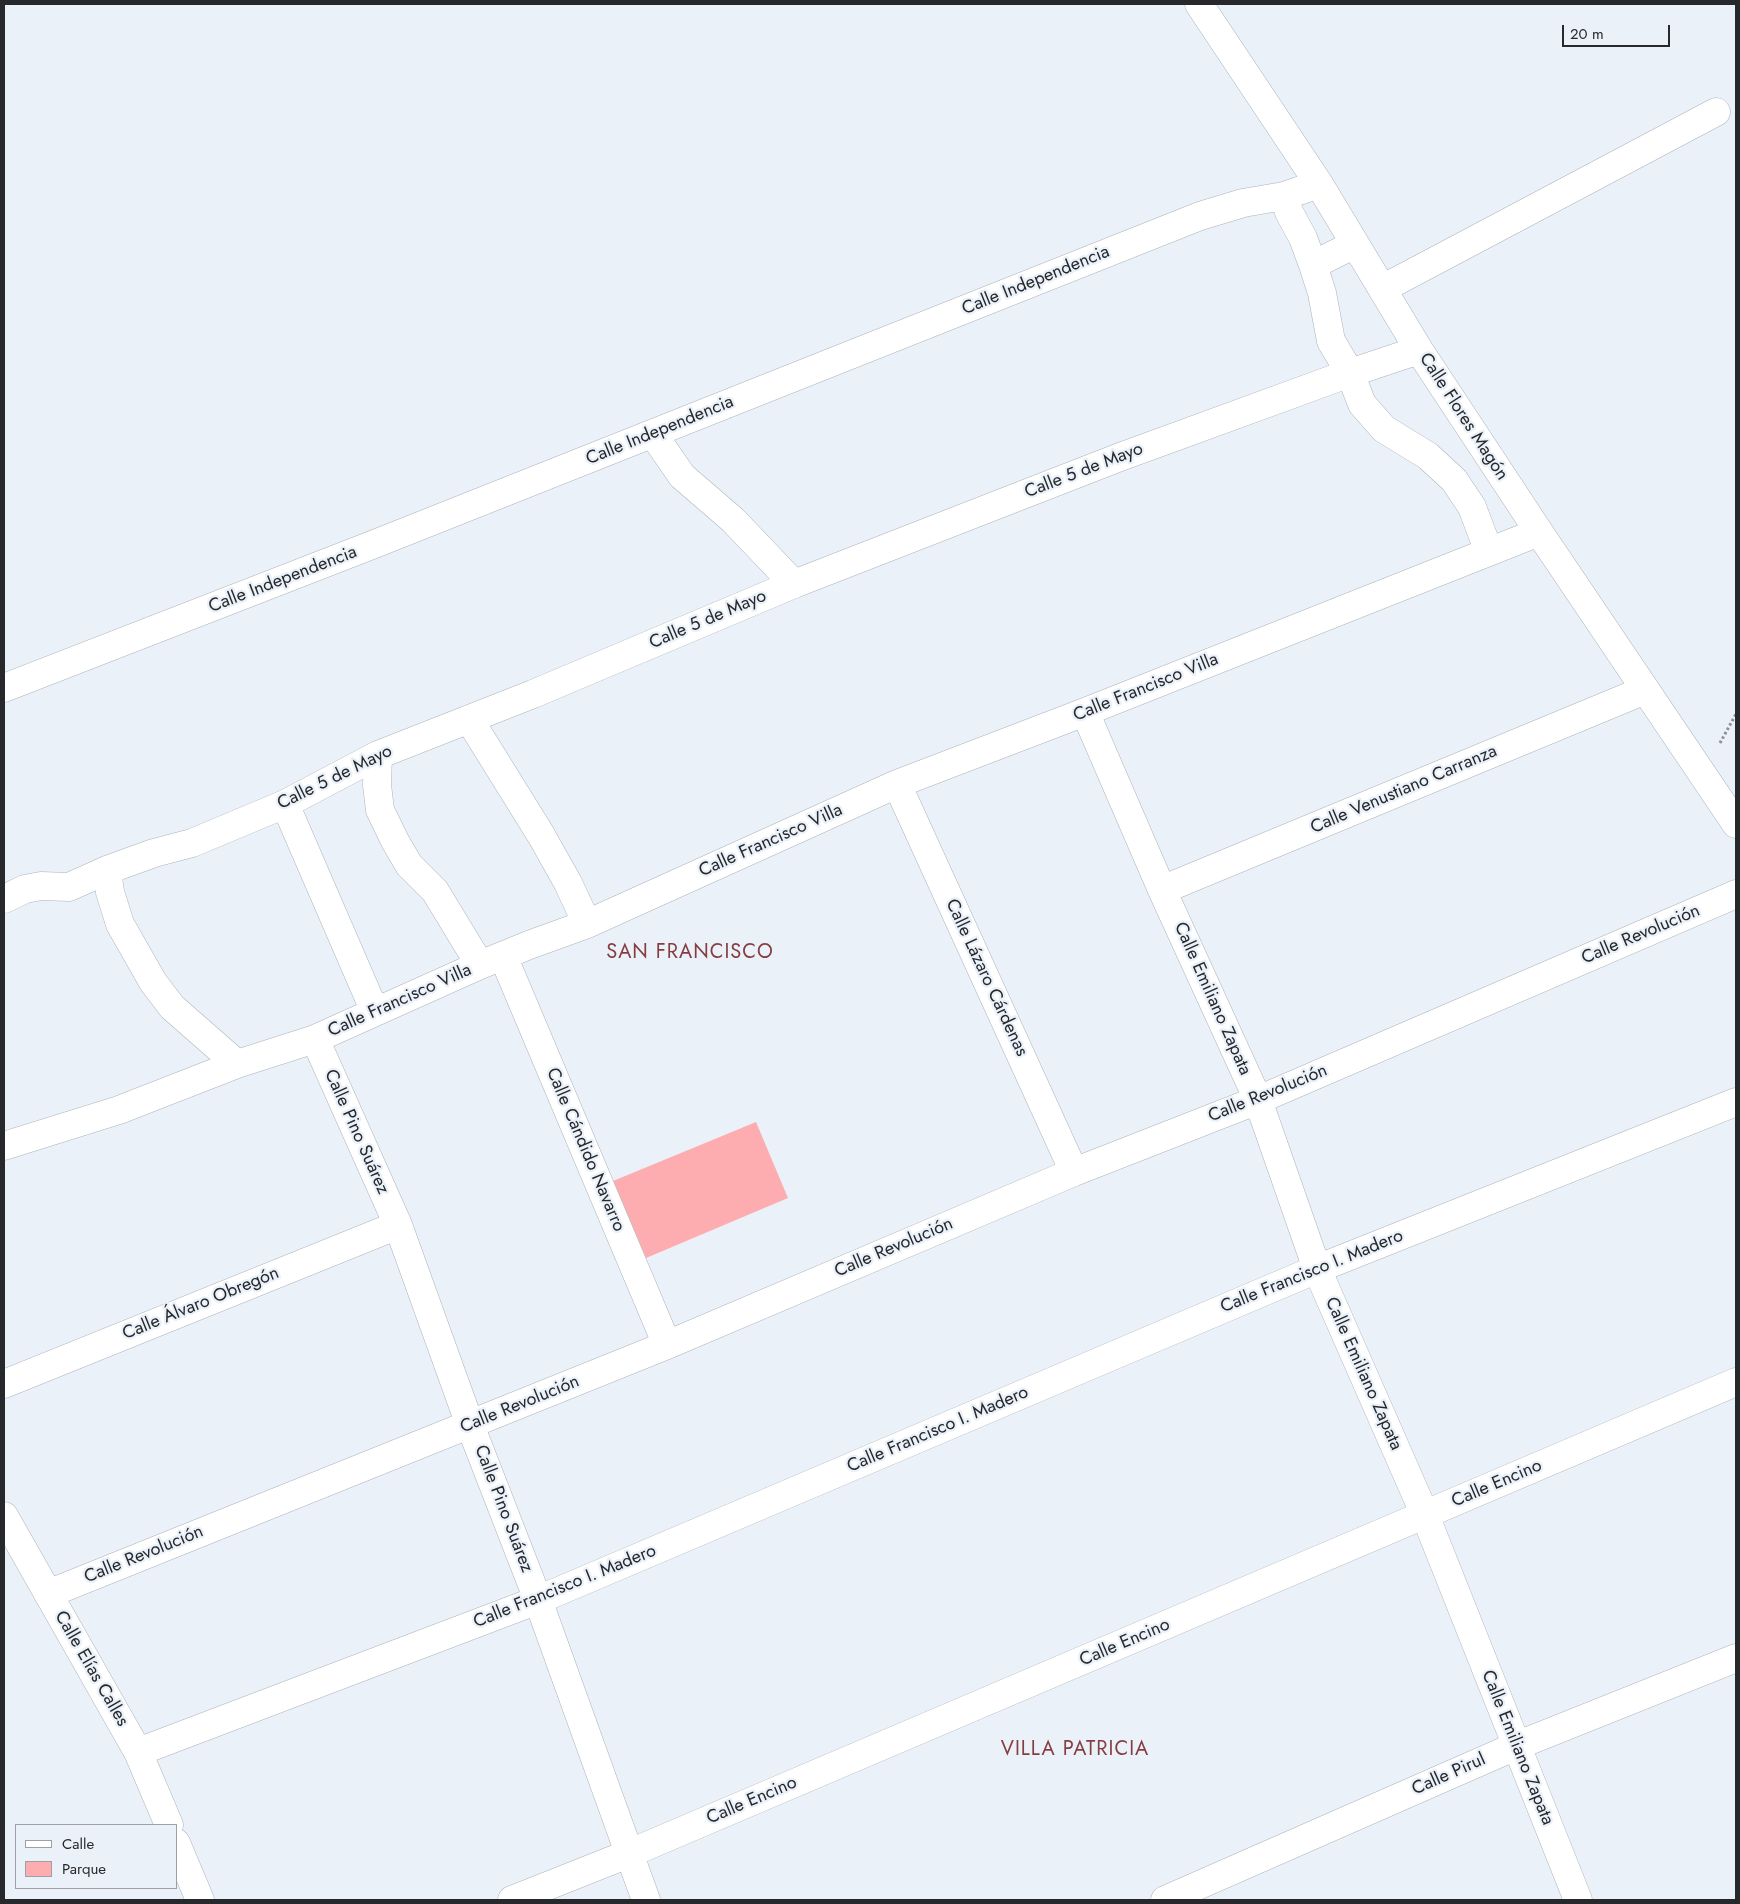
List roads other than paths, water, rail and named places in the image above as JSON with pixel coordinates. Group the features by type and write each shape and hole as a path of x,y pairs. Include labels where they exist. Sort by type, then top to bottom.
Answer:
{"street":[{"name":"Calle Flores Magón","path":"1199,4 1319,184 1419,350 1736,824"},
{"path":"1382,289 1716,112"},
{"name":"Calle Independencia","path":"4,688 381,542 1200,216 1242,203 1284,196 1319,184"},
{"path":"1284,196 1289,212 1314,264 1331,341 1350,373 1362,404 1384,429 1428,456 1454,480 1472,507 1489,552"},
{"path":"1314,264 1355,244"},
{"name":"Calle 5 de Mayo","path":"4,900 25,889 41,886 69,887 107,870 154,853 192,843 285,804 378,755 794,584 1120,456 1419,350"},
{"path":"653,434 682,476 733,520 794,584"},
{"name":"Calle Francisco Villa","path":"4,1146 119,1110 237,1064 314,1039 491,960 587,924 897,784 1085,712 1539,532"},
{"name":"Calle Venustiano Carranza","path":"1162,890 1646,690"},
{"name":"Calle Emiliano Zapata","path":"1085,712 1162,890 1258,1100 1317,1269 1425,1515 1578,1900"},
{"path":"469,719 568,883 587,924"},
{"name":"Calle Cándido Navarro","path":"378,755 377,786 380,810 409,865 435,891 491,960 667,1345"},
{"name":"Calle Lázaro Cárdenas","path":"897,784 1074,1172"},
{"path":"285,804 375,1012"},
{"path":"107,870 110,892 120,924 153,982 172,1007 237,1064"},
{"name":"Calle Revolución","path":"48,1594 667,1345 1074,1172 1258,1100 1736,894"},
{"name":"Calle Pino Suárez","path":"314,1039 398,1225 470,1425 538,1600 646,1900"},
{"name":"Calle Francisco I. Madero","path":"138,1752 538,1600 1317,1269 1736,1102"},
{"name":"Calle Álvaro Obregón","path":"4,1384 398,1225"},
{"name":"Calle Encino","path":"512,1900 628,1854 1736,1382"},
{"name":"Calle Elías Calles","path":"4,1516 138,1752 169,1824"},
{"name":"Calle Pirul","path":"1165,1900 1516,1746 1736,1658"},
{"path":"178,1848 200,1900"}],"district":[{"name":"SAN FRANCISCO","path":"690,953"},
{"name":"VILLA PATRICIA","path":"1075,1750"}]}
